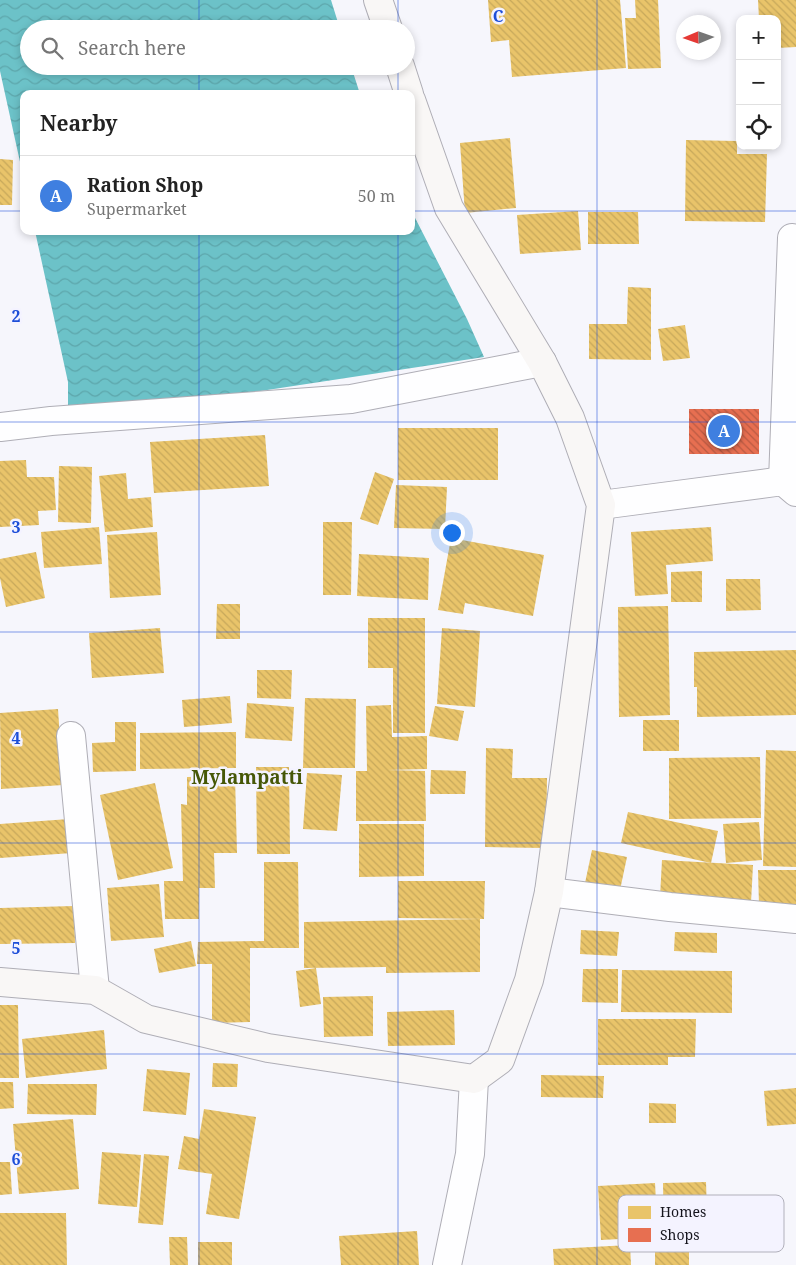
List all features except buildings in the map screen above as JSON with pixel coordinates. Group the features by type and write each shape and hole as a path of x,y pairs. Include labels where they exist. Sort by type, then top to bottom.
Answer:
{"street":[{"path":"378,0 385,20"},
{"path":"403,75 408,90"},
{"path":"0,982 95,990 146,1019 268,1048 474,1079 500,1060 529,980 548,892 601,505 570,418 542,362 449,208 415,111"},
{"path":"601,505 790,487 792,238"},
{"path":"0,426 351,399 542,362"},
{"path":"71,736 95,990"},
{"path":"548,892 670,907 796,918"},
{"path":"447,1265 470,1154 474,1079"}],"water":[{"path":"0,0 331,0 337,20 20,20 20,75 354,75 359,90 20,90 20,162 0,71"},
{"path":"415,218 467,319 484,357 214,398 68,406 68,382 36,235 415,235"}],"place":[{"name":"Ration Shop","path":"724,431"}],"district":[{"name":"Mylampatti","path":"247,777"}]}
